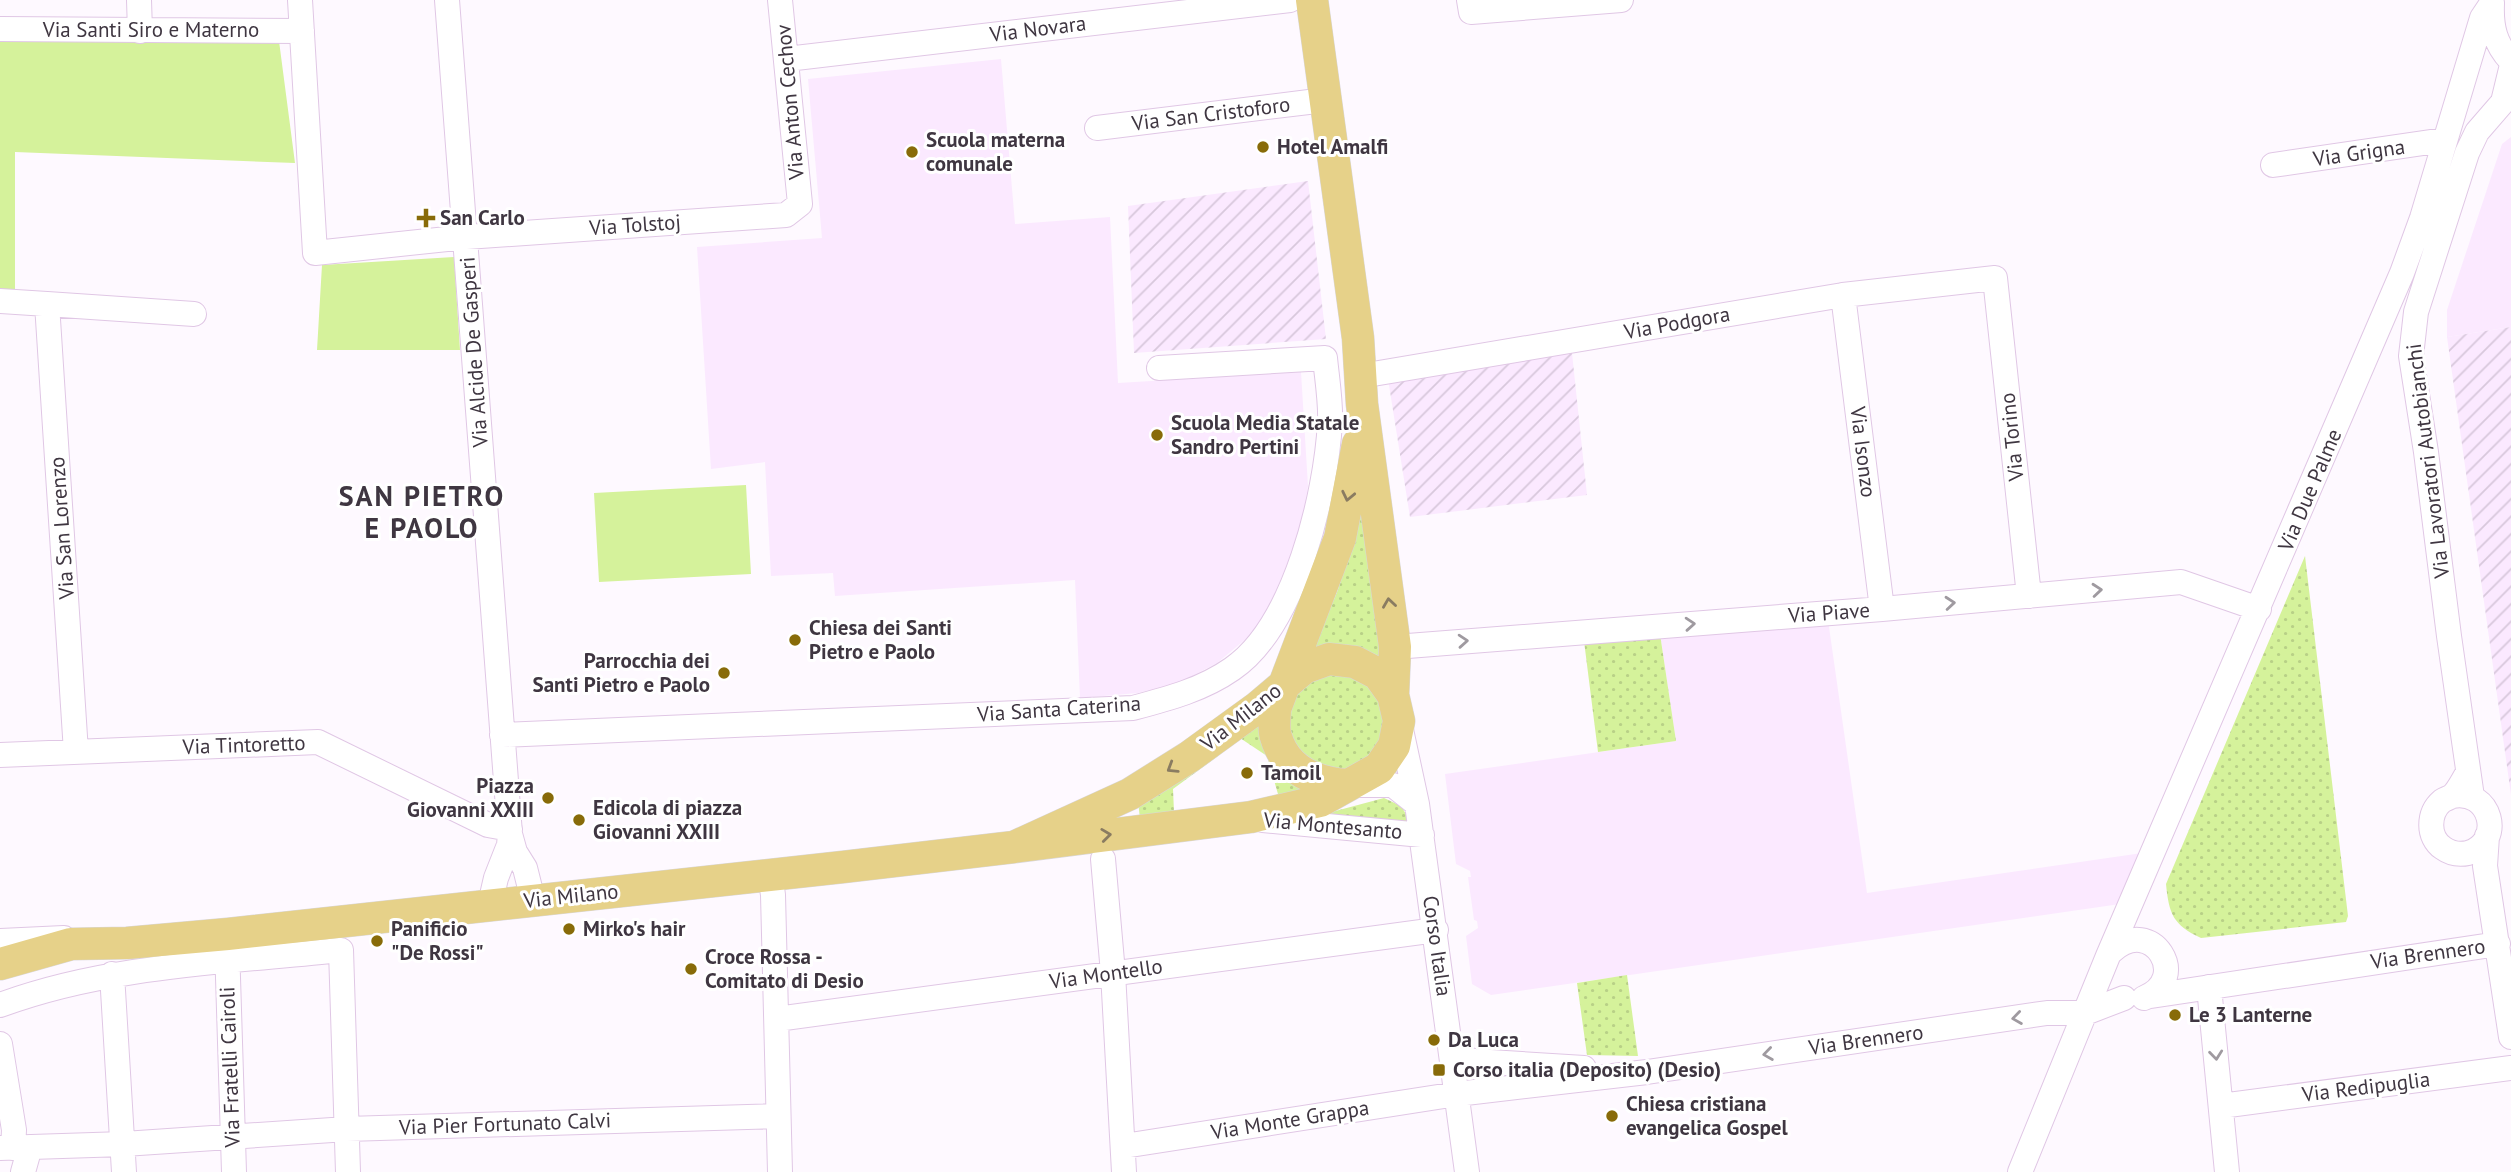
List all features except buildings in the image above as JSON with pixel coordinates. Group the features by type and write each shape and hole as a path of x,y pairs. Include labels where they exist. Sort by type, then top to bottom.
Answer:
{"main road":[{"name":"Via Milano","path":"1312,0 1358,338 1361,390 1395,647 1396,708"},
{"name":"Via Milano","path":"1014,846 1130,794 1189,757 1286,683 1340,538 1355,463 1361,390"},
{"path":"1329,659 1355,662 1378,674 1396,708 1394,746 1379,768 1348,785 1331,784 1306,776 1286,759 1275,735 1275,709 1286,683 1304,668 1329,659"},
{"name":"Via Milano","path":"0,964 71,944 127,943 227,948 490,904 1245,818 1320,800 1348,785"},
{"name":"Via Milano","path":"0,982 66,959 127,943"}],"street":[{"path":"139,0 140,31"},
{"path":"300,0 316,253 466,237"},
{"name":"Via Alcide De Gasperi","path":"447,0 510,832"},
{"name":"Via Anton Cechov","path":"780,0 800,204"},
{"name":"Via Novara","path":"787,59 1290,0"},
{"path":"1470,6 1622,0"},
{"path":"2492,1 2491,21 2494,33 2509,62"},
{"name":"Via Due Palme","path":"2020,1172 2109,956 2402,273 2482,18 2492,1"},
{"name":"Via Santi Siro e Materno","path":"0,29 302,31"},
{"path":"2465,74 2488,58 2509,62"},
{"name":"Via Lavoratori Autobianchi","path":"2464,789 2426,452 2411,356 2416,313 2464,162 2477,131 2500,116 2509,62"},
{"name":"Via San Cristoforo","path":"1097,128 1325,100"},
{"name":"Via Grigna","path":"2273,165 2444,140"},
{"name":"Via Tolstoj","path":"466,237 786,215 800,204"},
{"name":"Via Podgora","path":"1361,390 1843,295 1995,278"},
{"name":"Via Torino","path":"1995,278 2029,596"},
{"name":"Via Isonzo","path":"1843,295 1882,609"},
{"path":"0,301 194,314"},
{"name":"Via San Lorenzo","path":"47,304 76,752"},
{"name":"Via Santa Caterina","path":"502,735 1133,708 1189,692 1233,669 1265,638 1296,576 1316,517 1330,420 1325,358 1160,368"},
{"name":"Via Piave","path":"1395,647 1882,609 2181,582 2259,609"},
{"name":"Corso Italia","path":"1396,708 1422,835 1467,1172"},
{"name":"Via Tintoretto","path":"0,755 318,742 488,825 510,832"},
{"path":"1348,785 1393,785 1417,804"},
{"path":"2482,851 2456,854 2438,845 2430,827 2435,808 2464,789 2485,808 2489,817 2482,851 2511,1037"},
{"name":"Via Montesanto","path":"1245,818 1422,835"},
{"path":"510,832 533,900"},
{"path":"490,904 510,832"},
{"path":"1103,859 1125,1172"},
{"path":"770,874 777,1019 780,1172"},
{"path":"2134,899 2134,923 2141,940"},
{"name":"Via Montello","path":"777,1019 1436,930"},
{"name":"Via Milano","path":"0,941 97,938 127,943"},
{"path":"2124,998 2115,992 2107,981 2109,956 2125,941 2141,940 2151,943 2159,950 2166,965 2201,988 2221,1106 2227,1172"},
{"name":"Via Brennero","path":"2151,996 2498,944"},
{"path":"0,1005 40,990 227,948 341,950 348,1172"},
{"name":"Via Fratelli Cairoli","path":"227,948 234,1172"},
{"path":"2085,1013 2124,998 2139,999 2151,996 2163,984 2166,965"},
{"path":"112,974 124,1172"},
{"name":"Via Brennero","path":"1457,1094 1647,1072 2047,1013 2085,1013"},
{"path":"0,1044 14,1148 23,1172"},
{"name":"Via Brennero","path":"1452,1056 1474,1061 1647,1072"},
{"name":"Via Redipuglia","path":"2221,1106 2511,1068"},
{"name":"Via Monte Grappa","path":"1124,1146 1457,1094"},
{"name":"Via Pier Fortunato Calvi","path":"14,1148 124,1144 347,1129 777,1116"}],"shaded area":[{"path":"1001,59 1015,224 1110,217 1118,383 1301,372 1308,486 1302,528 1273,598 1253,633 1217,663 1179,683 1138,693 1080,698 1075,580 835,596 833,573 771,576 765,462 711,469 697,247 822,238 808,79"},
{"path":"2511,137 2511,327 2447,337 2447,310 2502,144"},
{"path":"1308,181 1326,339 1134,353 1128,206"},
{"path":"2511,327 2511,795 2447,337"},
{"path":"1572,353 1587,495 1410,517 1388,379"},
{"path":"1828,620 1867,893 2142,853 2120,904 1491,995 1472,984 1466,936 1478,928 1477,921 1474,920 1468,877 1471,877 1470,871 1456,864 1445,774 1676,741 1660,634"}],"green space":[{"path":"0,39 279,41 295,163 15,152 15,291 0,290"},
{"path":"454,257 460,350 317,350 322,265"},
{"path":"746,485 751,574 599,582 594,493"},
{"path":"1369,498 1387,671 1306,657 1341,581 1359,501"},
{"path":"2305,556 2348,916 2346,922 2201,938 2184,928 2174,917 2166,884"},
{"path":"1660,634 1676,741 1598,752 1584,641"},
{"path":"1337,674 1355,678 1371,688 1381,704 1385,722 1381,740 1371,756 1355,766 1337,770 1319,766 1303,756 1293,740 1289,722 1293,704 1303,688 1319,678"},
{"path":"1257,711 1311,786 1280,801 1267,756 1240,738"},
{"path":"1218,753 1218,756 1173,789 1174,812 1140,820 1138,800"},
{"path":"1384,798 1401,806 1411,822 1322,818 1328,813"},
{"path":"1627,975 1638,1056 1587,1055 1577,983"}],"place":[{"name":"Hotel Amalfi","path":"1263,147"},
{"name":"Scuola materna comunale","path":"912,152"},
{"name":"San Carlo","path":"426,218"},
{"name":"Scuola Media Statale Sandro Pertini","path":"1157,435"},
{"name":"Chiesa dei Santi Pietro e Paolo","path":"795,640"},
{"name":"Parrocchia dei Santi Pietro e Paolo","path":"724,673"},
{"name":"Tamoil","path":"1247,773"},
{"name":"Piazza Giovanni XXIII","path":"548,798"},
{"name":"Edicola di piazza Giovanni XXIII","path":"579,820"},
{"name":"Mirko's hair","path":"569,929"},
{"name":"Panificio \"De Rossi\"","path":"377,941"},
{"name":"Croce Rossa - Comitato di Desio","path":"691,969"},
{"name":"Le 3 Lanterne","path":"2175,1015"},
{"name":"Da Luca","path":"1434,1040"},
{"name":"Corso italia (Deposito) (Desio)","path":"1439,1070"},
{"name":"Chiesa cristiana evangelica Gospel","path":"1612,1116"}],"district":[{"name":"SAN PIETRO E PAOLO","path":"422,512"}]}
